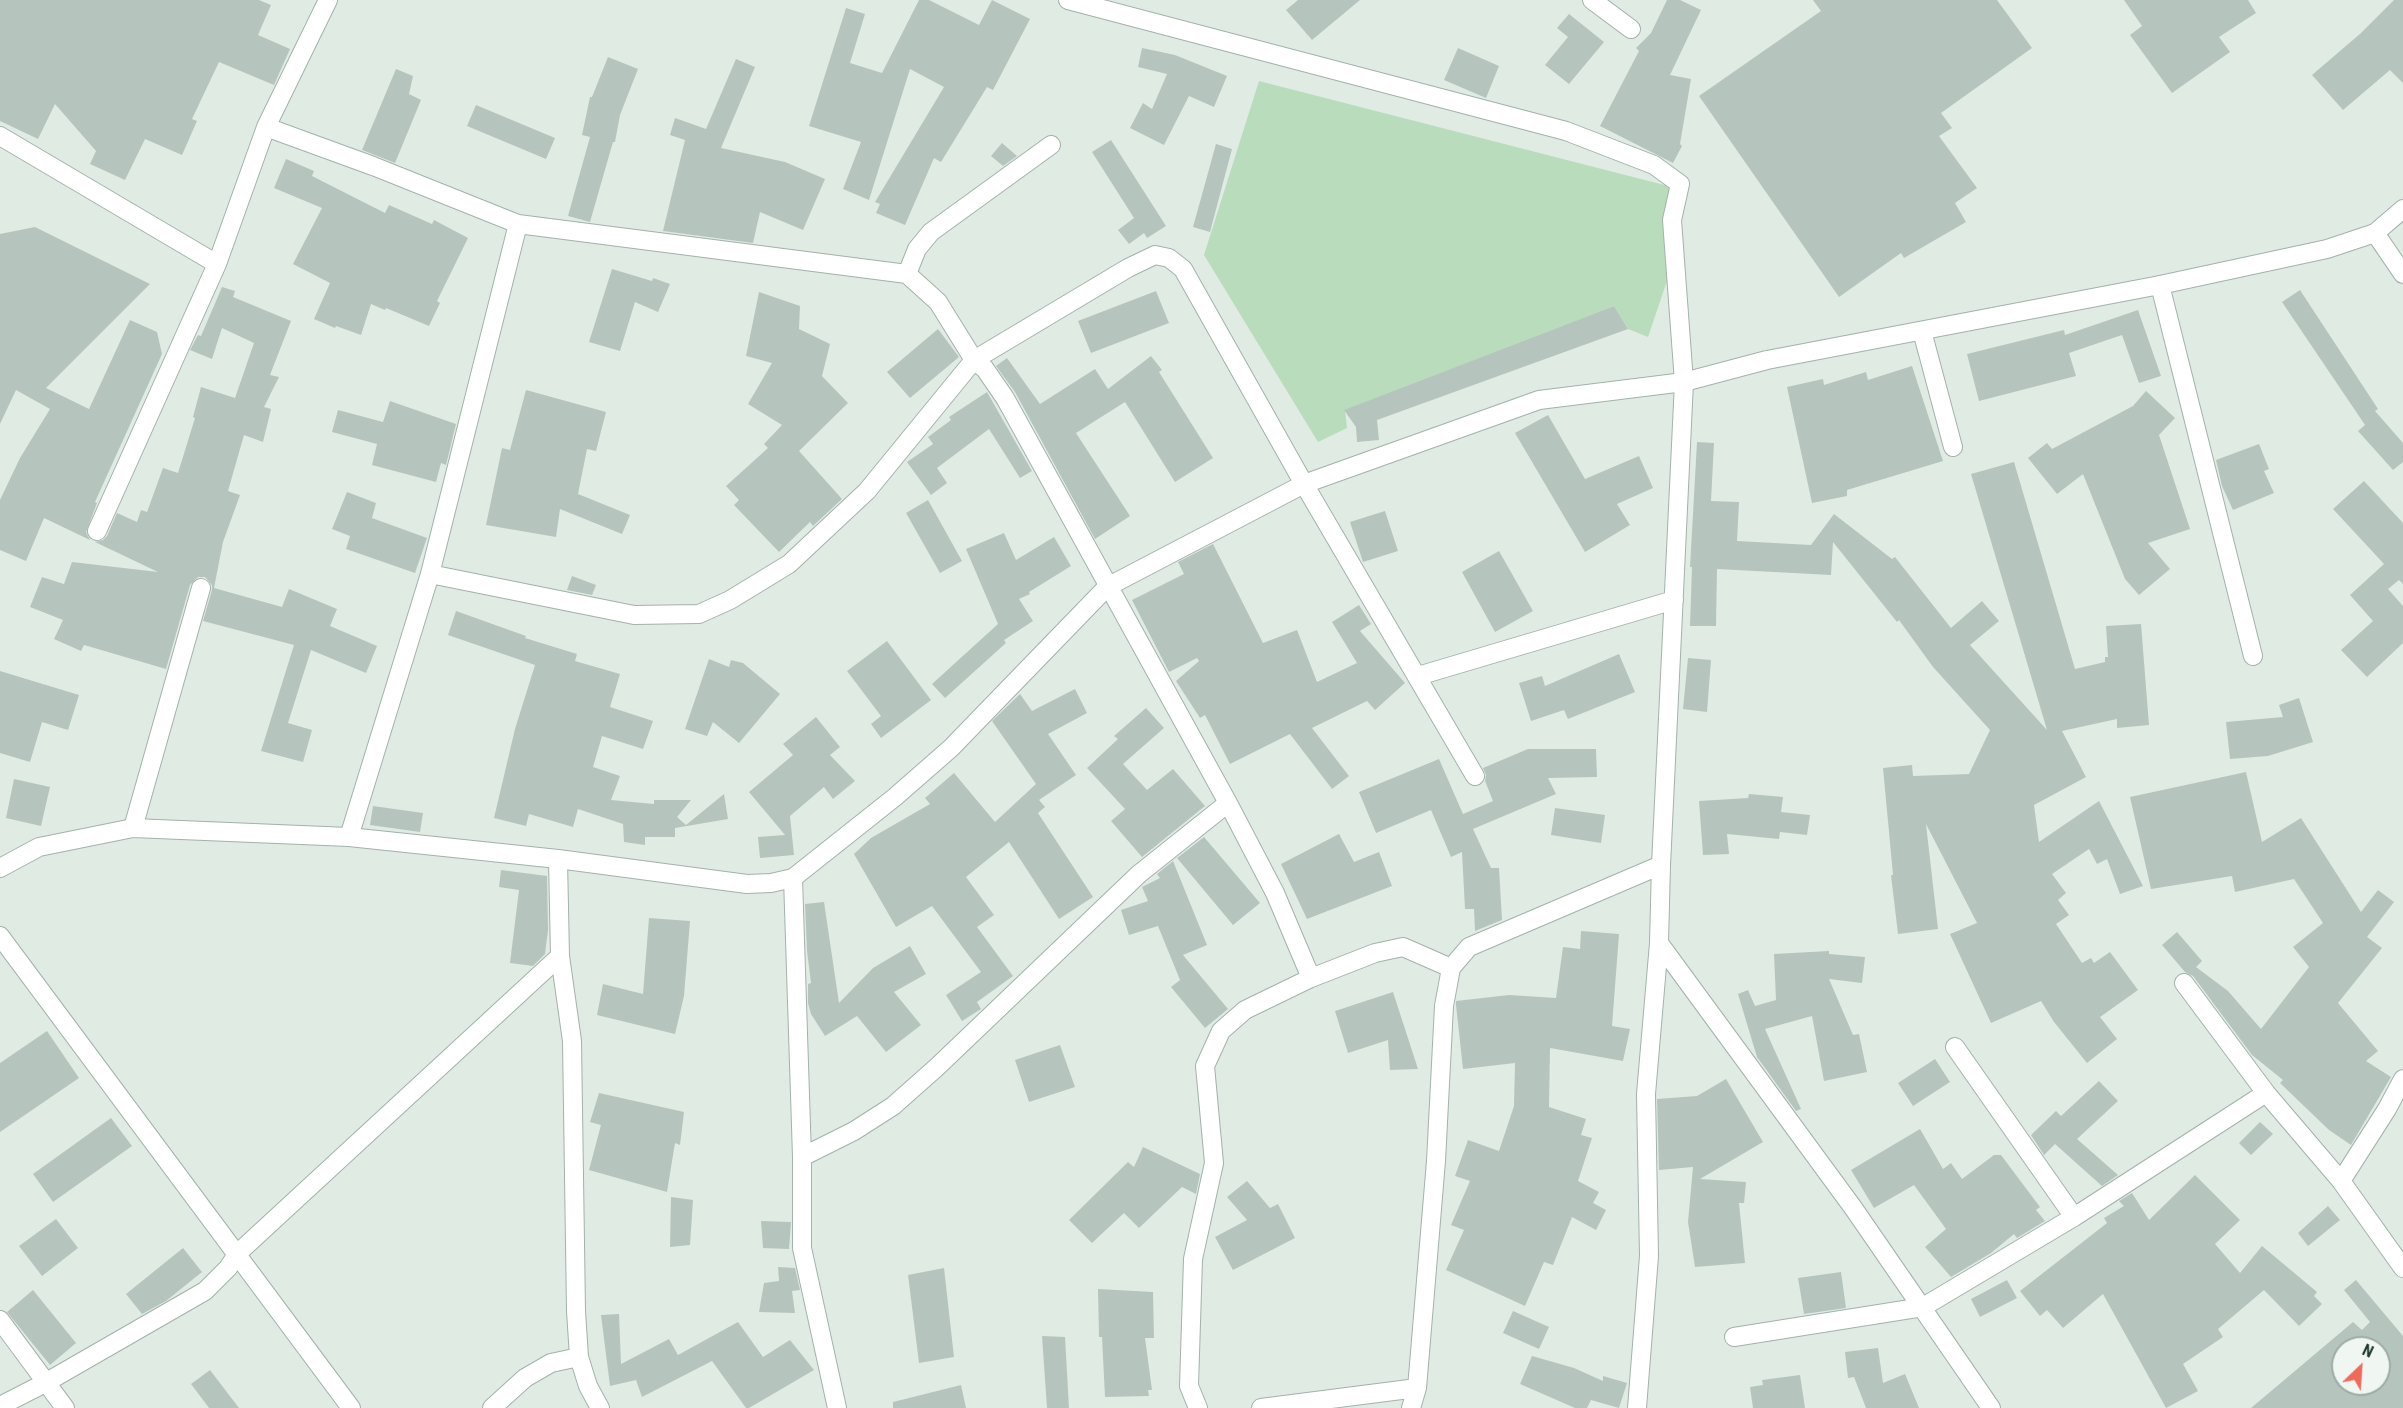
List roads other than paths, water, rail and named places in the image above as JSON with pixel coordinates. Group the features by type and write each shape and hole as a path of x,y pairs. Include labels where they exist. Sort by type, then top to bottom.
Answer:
{"street":[{"path":"97,531 217,264 266,127 328,0"},
{"path":"1068,0 1566,131 1654,165 1680,184 1672,220 1684,382 1659,943 1646,1094 1649,1256 1637,1408"},
{"path":"1592,0 1631,29"},
{"path":"266,127 373,166 518,224 907,274 938,302 974,360 985,369 1005,398 1107,587 1228,803 1275,893 1311,978"},
{"path":"0,136 217,264"},
{"path":"907,274 917,249 931,232 1051,145"},
{"path":"0,868 39,847 133,828 349,837 747,884 771,883 793,878 895,797 951,748 1107,587 1304,484 1539,400 1684,382 1767,360 2160,285 2327,249 2375,233 2403,209"},
{"path":"349,837 430,574 518,224"},
{"path":"2375,233 2403,274"},
{"path":"430,574 634,615 699,614 730,600 789,564 867,491 974,360 1128,268 1155,255 1169,258 1183,270 1191,282 1304,484 1475,776"},
{"path":"2160,285 2253,656"},
{"path":"1922,331 1953,447"},
{"path":"133,828 201,588"},
{"path":"1418,676 1674,600"},
{"path":"802,1157 854,1131 892,1106 937,1067 1139,874 1228,803"},
{"path":"558,860 560,956 572,1041 576,1311 579,1357 588,1386 600,1408"},
{"path":"1411,1408 1417,1388 1436,1161 1444,1006 1451,968 1469,947 1661,865"},
{"path":"793,878 802,1157 802,1248 837,1408"},
{"path":"0,936 238,1253 351,1408"},
{"path":"1659,943 1854,1209 1991,1408"},
{"path":"1198,1408 1189,1386 1193,1259 1214,1163 1205,1066 1221,1031 1245,1010 1311,978 1375,953 1403,947 1451,968"},
{"path":"0,1406 45,1383 205,1291 228,1268 238,1253 560,956"},
{"path":"2184,983 2266,1093 2341,1181 2403,1268"},
{"path":"1955,1047 2074,1217"},
{"path":"2341,1181 2387,1109 2403,1079"},
{"path":"1734,1337 1923,1307 2074,1217 2266,1093"},
{"path":"0,1320 65,1408"},
{"path":"492,1408 525,1378 551,1363 579,1357"},
{"path":"1261,1408 1417,1388"}]}
